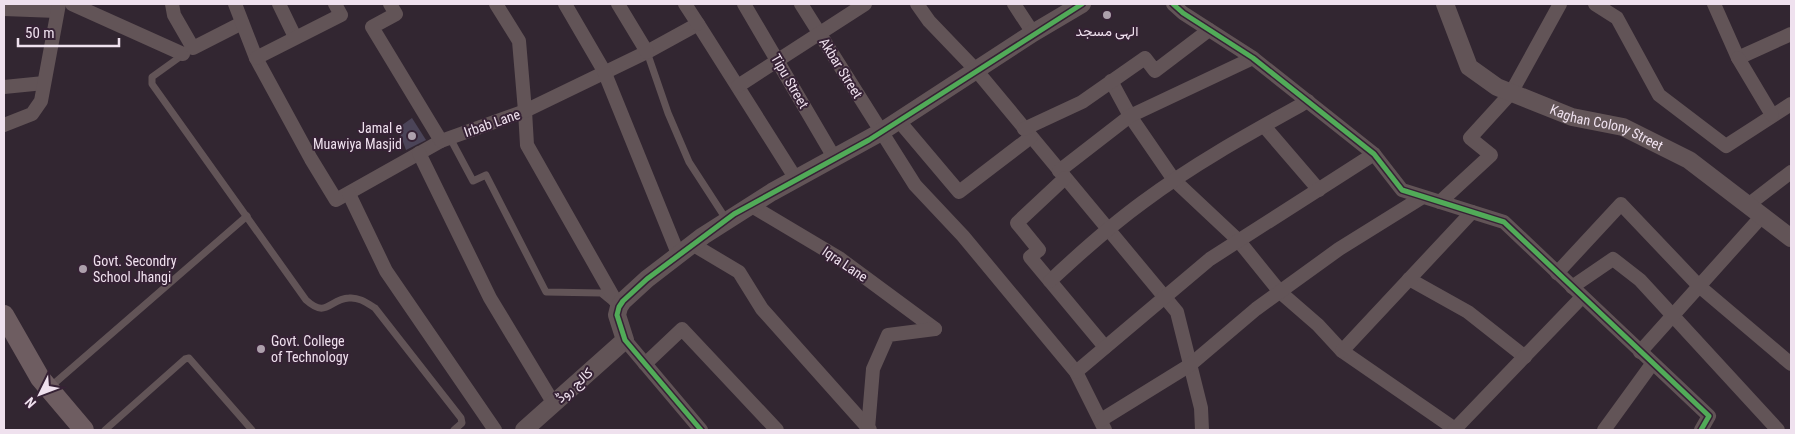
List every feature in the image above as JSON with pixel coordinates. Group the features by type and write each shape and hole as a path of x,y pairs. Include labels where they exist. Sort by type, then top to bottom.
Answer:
{"main road":[{"path":"4,315 40,378 84,430"}],"street":[{"path":"72,4 188,51 242,23"},
{"path":"172,4 174,15 188,51"},
{"path":"235,4 256,58 334,197 340,199 349,194 386,271 495,430"},
{"path":"279,4 295,38"},
{"path":"256,58 341,16 335,4"},
{"path":"390,4 396,14 372,26 445,139"},
{"path":"496,4 519,41 526,111 648,52 698,24"},
{"path":"566,4 604,72 686,250 739,272 762,309 869,430"},
{"path":"618,4 648,52"},
{"path":"684,4 796,179"},
{"name":"Tipu Street","path":"744,4 835,158"},
{"name":"Akbar Street","path":"801,4 915,185 963,236 1076,372 1103,425"},
{"path":"738,86 865,4"},
{"path":"917,4 929,21 976,70 1177,312 1201,408 1201,430"},
{"path":"1014,4 1032,34"},
{"path":"701,430 625,340 617,315 618,307 647,279 726,219 881,132 1032,34 1082,4"},
{"path":"1173,4 1253,58 1374,154 1402,190 1421,198 1504,222 1709,416 1701,430"},
{"name":"Kaghan Colony Street","path":"1445,4 1469,67 1497,88 1572,117 1623,126 1689,160 1791,238"},
{"path":"1440,202 1491,155 1470,138 1511,93 1560,4"},
{"path":"1595,4 1617,18 1659,95 1726,146 1791,104"},
{"path":"1714,4 1738,58 1772,116"},
{"path":"4,10 58,7 41,102 32,114 4,126"},
{"path":"899,120 959,192 1028,133 1082,102 1144,58 1155,71 1209,30"},
{"path":"1738,58 1791,34"},
{"path":"1105,347 1030,257 1039,250 1017,222 1062,174 1130,116 1253,58"},
{"path":"1111,81 1130,116 1174,180 1238,240 1280,292 1318,325 1342,351 1455,430 1582,297"},
{"path":"4,87 44,83"},
{"path":"1050,280 1107,229 1174,180 1210,156 1308,101"},
{"name":"Irbab Lane","path":"349,194 445,139 526,111 527,146 618,307"},
{"path":"1264,126 1319,190"},
{"path":"419,154 490,298 554,404"},
{"path":"1076,372 1210,259 1374,154"},
{"path":"1748,205 1791,172"},
{"path":"1103,425 1190,365 1256,308 1340,249 1421,198"},
{"name":"Iqra Lane","path":"750,204 839,258 935,329 888,335 873,369 869,430"},
{"path":"1557,273 1621,204 1699,286 1791,364"},
{"path":"1342,351 1472,212"},
{"path":"1640,352 1762,216"},
{"path":"1572,287 1613,259 1640,280 1778,430"},
{"path":"1409,279 1468,312 1526,357"},
{"path":"645,364 682,329 777,430"},
{"name":"کالج روڈ","path":"524,430 625,340"},
{"path":"1604,430 1652,364"}],"lane":[{"path":"188,51 150,81 306,300 314,308 326,309 348,298 363,300 375,308 461,418 462,423 454,430"},
{"path":"648,52 668,113 689,162 726,219"},
{"path":"445,139 473,181 486,175 546,292 601,293 618,307"},
{"path":"49,389 247,216"},
{"path":"106,430 185,359 189,358 252,430"}],"building":[{"name":"Jamal e Muawiya Masjid","path":"412,118 426,140 406,150 398,128"}],"cycle path":[{"path":"701,430 625,340 617,315 623,301 647,279 734,214 869,140 1082,4"},
{"path":"1173,4 1183,13 1253,58 1374,154 1402,190 1504,222 1709,416 1701,430"}],"place":[{"name":"الہی مسجد","path":"1107,15"},
{"name":"Jamal e Muawiya Masjid","path":"412,136"},
{"name":"Govt. Secondry School Jhangi","path":"83,269"},
{"name":"Govt. College of Technology","path":"261,349"}]}
